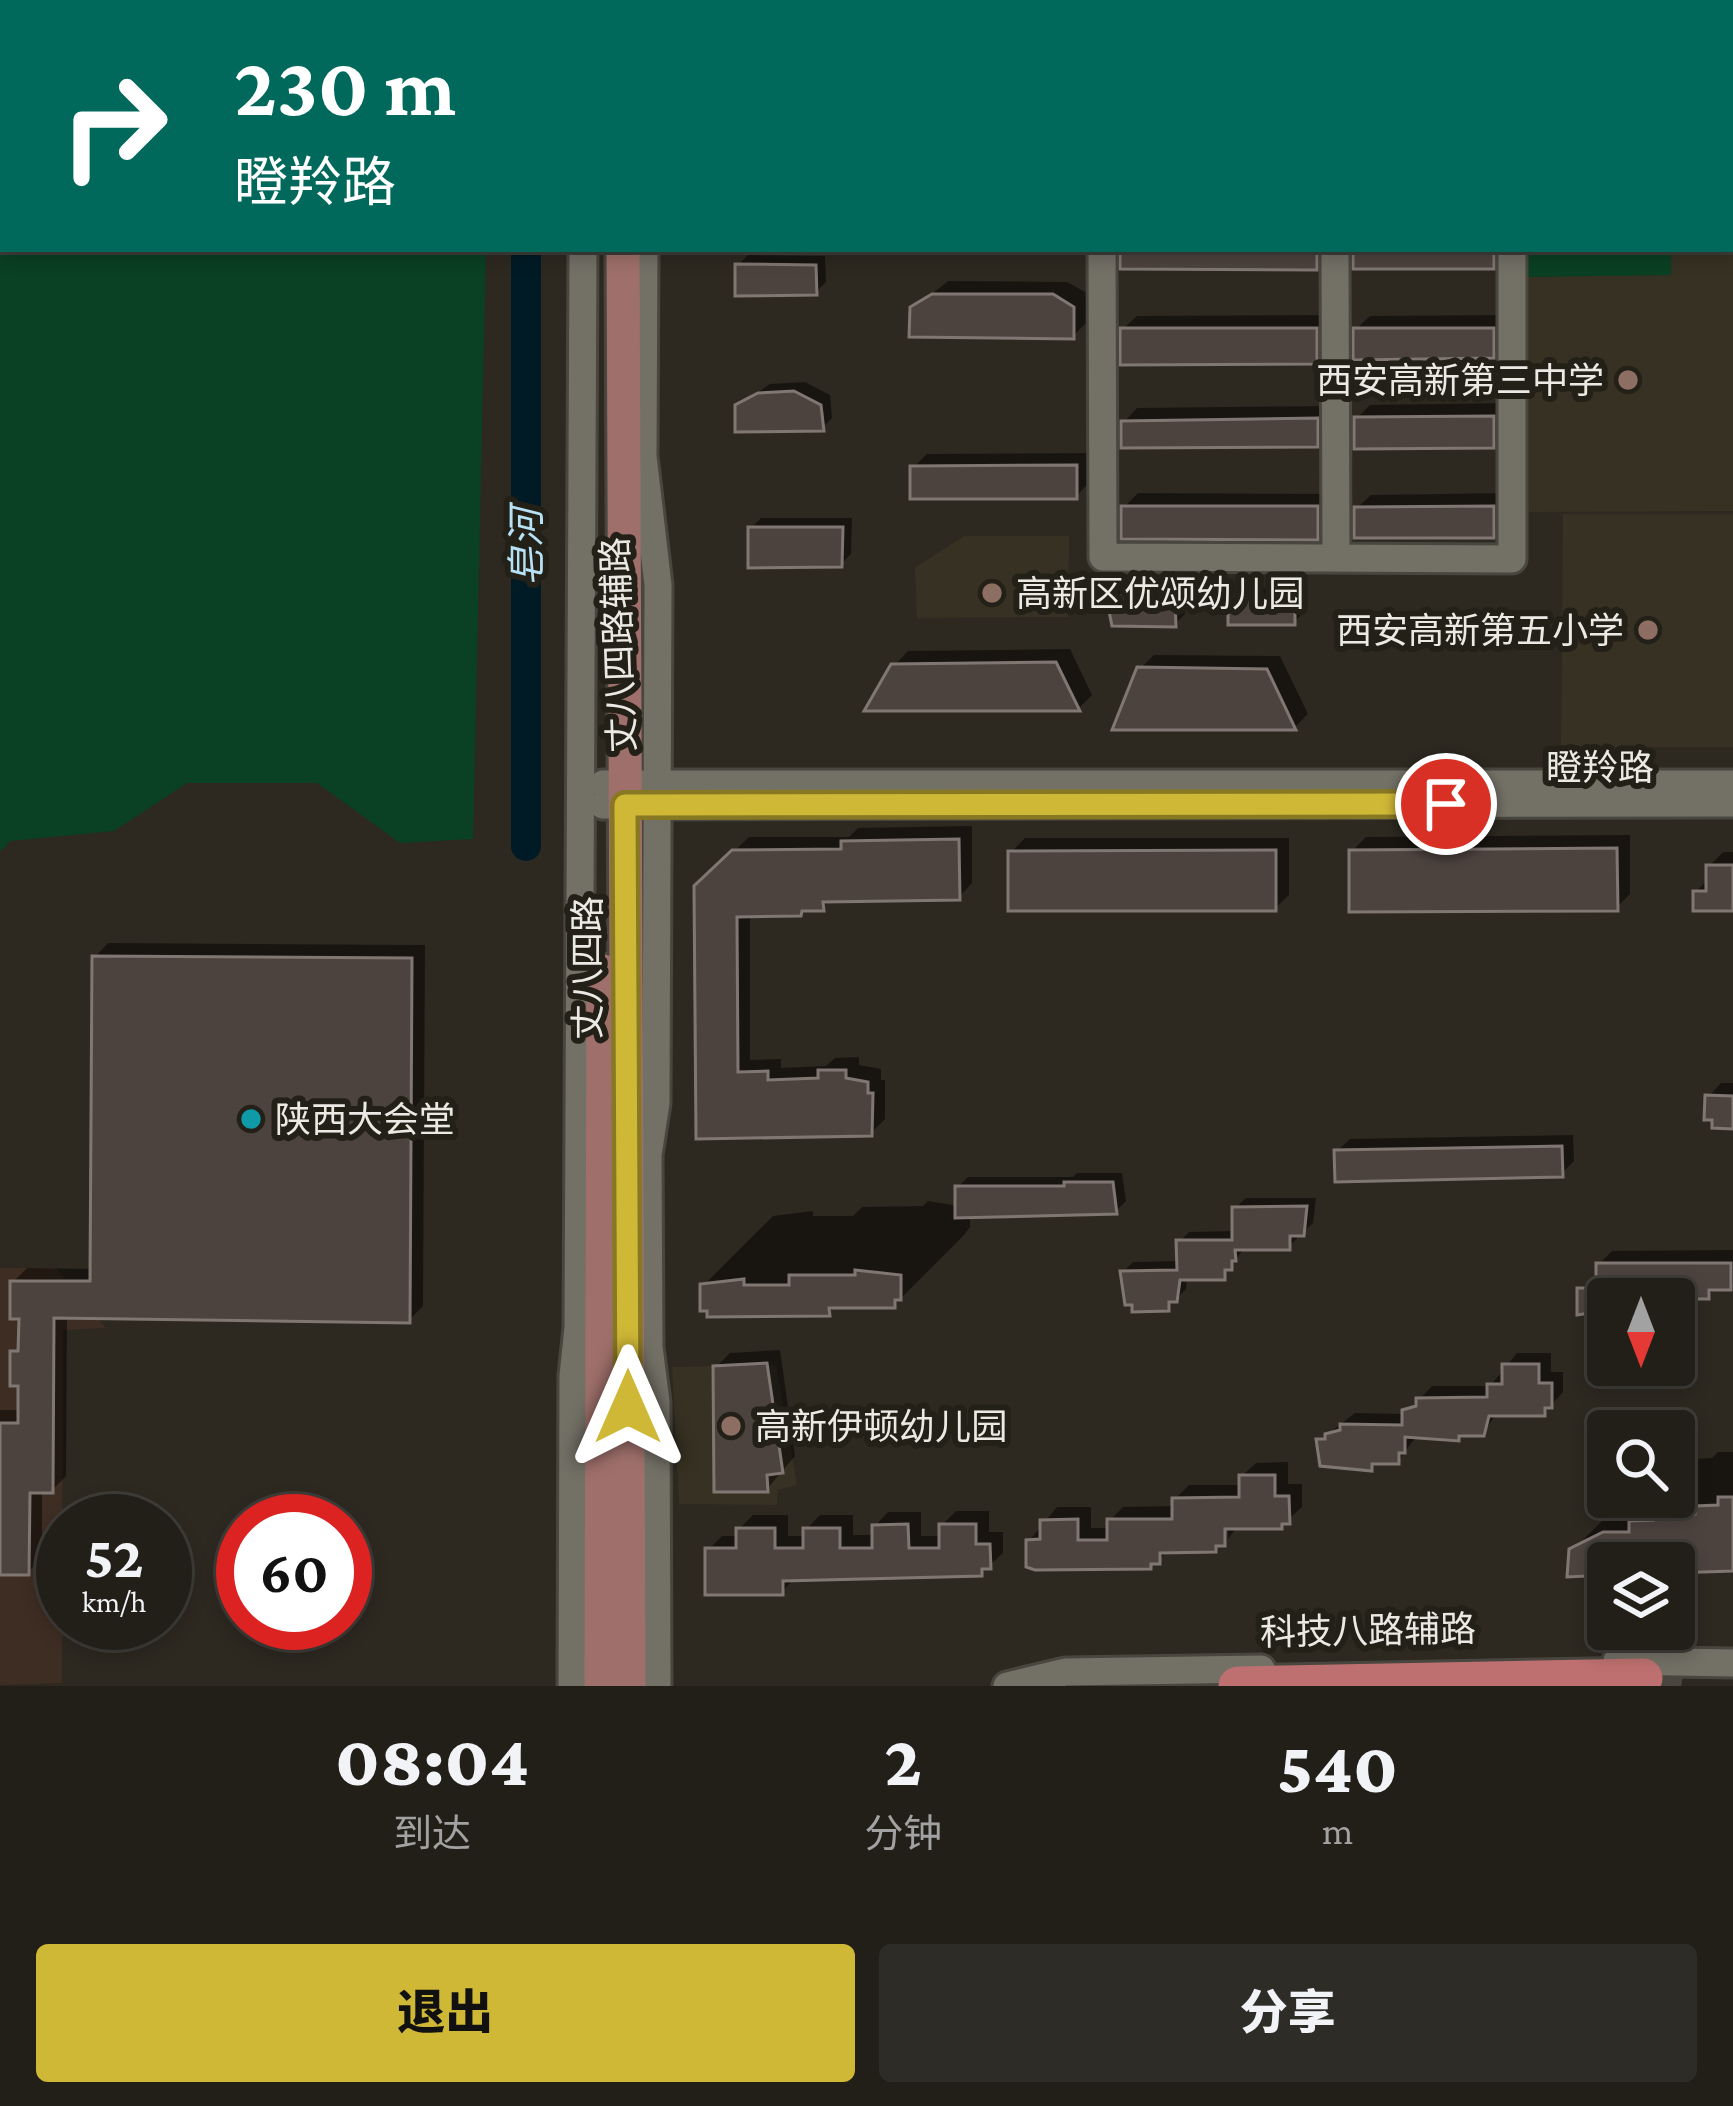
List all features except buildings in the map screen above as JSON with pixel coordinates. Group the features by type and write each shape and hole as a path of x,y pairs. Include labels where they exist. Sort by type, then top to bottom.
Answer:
{"highway":[{"path":"1238,1686 1643,1678"}],"main road":[{"name":"丈八四路","path":"601,1686 628,794 604,252"},
{"name":"丈八四路","path":"623,252 629,1686"}],"street":[{"name":"丈八四路辅路","path":"572,1686 583,252"},
{"name":"丈八四路辅路","path":"644,252 643,456 658,585 628,794 656,1103 648,1156 649,1348 656,1402 657,1686"},
{"path":"1102,252 1103,556 1512,559 1512,252"},
{"path":"1335,252 1336,557"},
{"name":"瞪羚路","path":"628,794 1733,784"},
{"name":"瞪羚路","path":"628,794 1733,803"},
{"name":"科技八路辅路","path":"1006,1686 1065,1672 1627,1661 1733,1664"}],"shaded area":[{"name":"西安高新第三中学","path":"1522,252 1733,252 1733,511 1522,512"},
{"name":"西安高新第五小学","path":"1563,514 1733,514 1733,747 1561,747"},
{"name":"高新区优颂幼儿园","path":"964,536 1069,536 1068,617 917,618 915,568"},
{"path":"0,1268 56,1268 106,1328 63,1330 63,1494 36,1494 36,1650 62,1650 62,1683 0,1685"},
{"name":"高新伊顿幼儿园","path":"776,1365 797,1485 778,1490 777,1505 679,1504 672,1367"}],"green space":[{"path":"0,252 486,252 473,839 400,843 317,783 187,783 114,831 10,841 0,852"},
{"path":"1526,252 1671,252 1671,275 1526,277"}],"waterway":[{"name":"皂河","path":"526,252 526,846"}],"tunnel":[{"path":"1643,1678 1690,1686"}],"place":[{"name":"西安高新第三中学","path":"1628,380"},
{"name":"高新区优颂幼儿园","path":"992,593"},
{"name":"西安高新第五小学","path":"1648,630"},
{"name":"陕西大会堂","path":"251,1119"},
{"name":"高新伊顿幼儿园","path":"731,1426"}],"route":[{"path":"628,1407 625,805 1446,804"}]}
